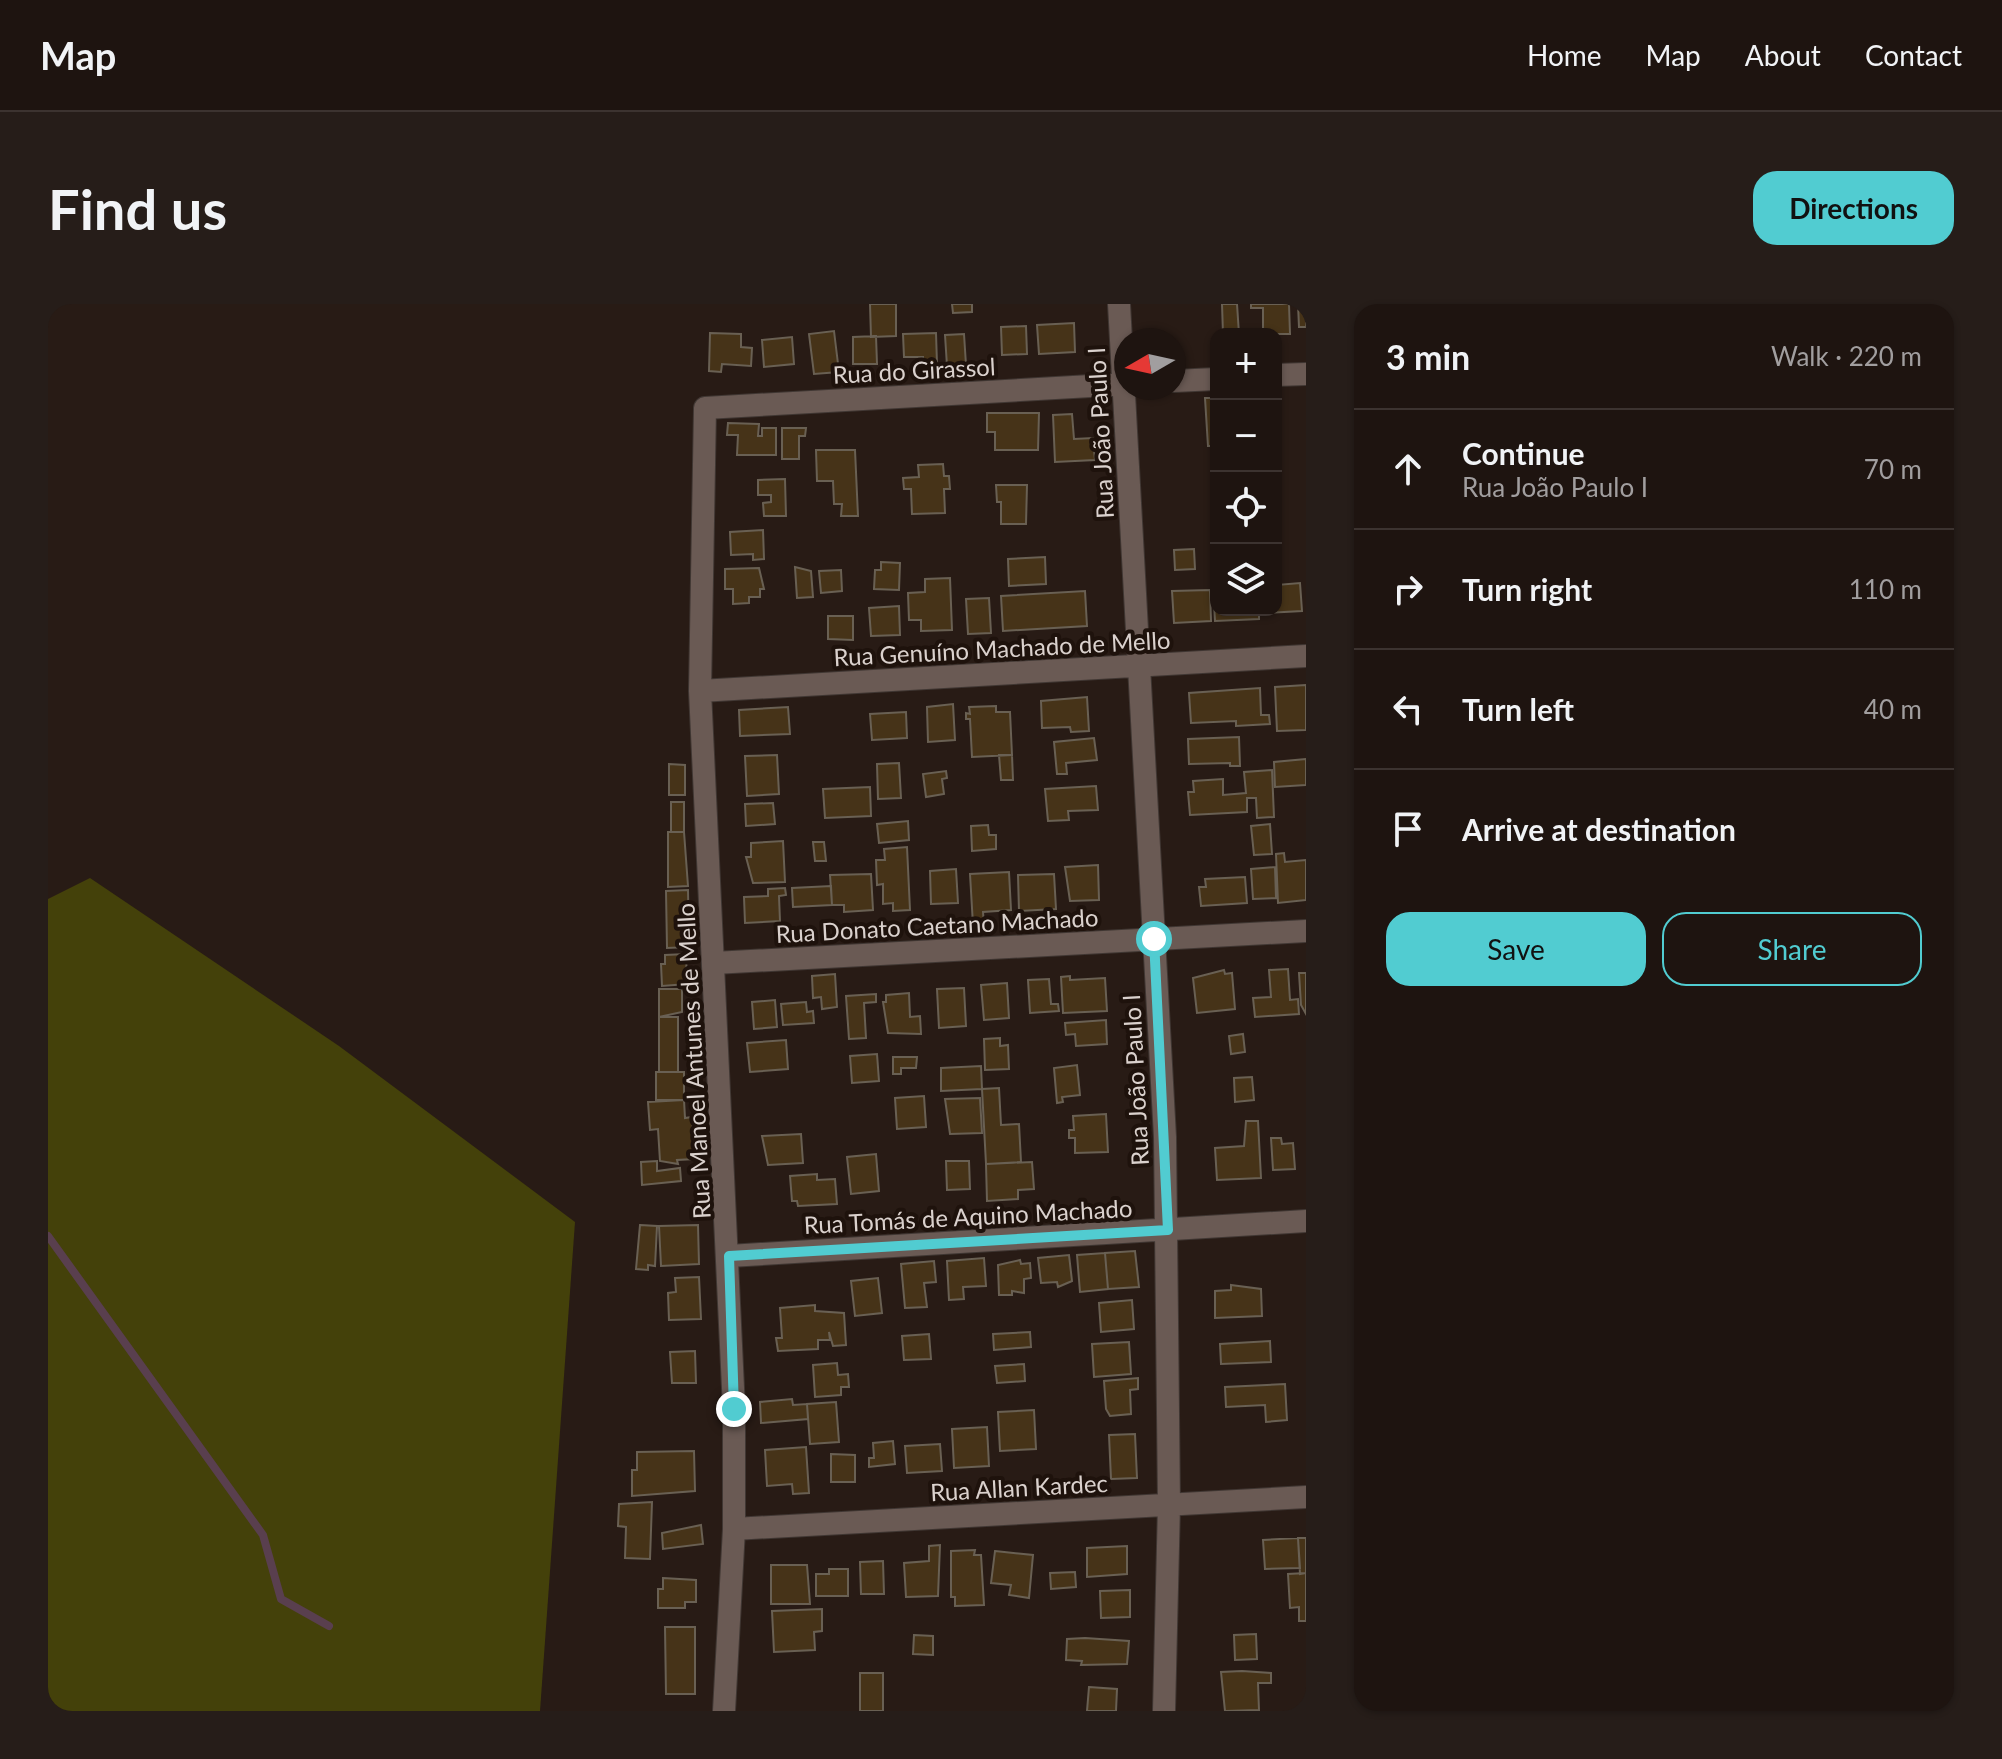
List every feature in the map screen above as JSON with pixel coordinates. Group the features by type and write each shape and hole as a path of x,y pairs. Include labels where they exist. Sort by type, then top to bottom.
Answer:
{"street":[{"name":"Rua João Paulo I","path":"1119,304 1121,328"},
{"path":"1282,375 1306,374"},
{"path":"1186,380 1210,379"},
{"name":"Rua do Girassol","path":"705,408 1114,385"},
{"name":"Rua João Paulo I","path":"1126,400 1168,1230 1169,1505 1164,1711"},
{"name":"Rua Manoel Antunes de Mello","path":"705,408 700,691 729,1256 734,1529 724,1711"},
{"name":"Rua Genuíno Machado de Mello","path":"700,691 1306,656"},
{"name":"Rua Donato Caetano Machado","path":"714,963 1306,931"},
{"name":"Rua Tomás de Aquino Machado","path":"729,1256 1306,1221"},
{"name":"Rua Allan Kardec","path":"734,1529 1306,1497"}],"shaded area":[{"path":"90,878 339,1046 575,1222 540,1711 48,1711 48,899"}],"building":[{"path":"870,304 896,304 896,336 871,337"},
{"path":"952,304 972,304 972,312 953,313"},
{"path":"1222,304 1237,304 1239,328 1223,328"},
{"path":"1251,304 1289,304 1290,334 1282,334 1282,328 1263,328 1263,308 1251,308"},
{"path":"1298,304 1306,304 1306,327 1299,327"},
{"path":"1074,323 1075,352 1039,354 1037,325"},
{"path":"1026,326 1027,354 1002,355 1001,327"},
{"path":"834,331 839,372 814,374 809,334"},
{"path":"710,333 741,334 741,347 752,348 751,366 722,364 721,372 709,371"},
{"path":"936,333 937,364 923,364 923,357 904,357 903,334"},
{"path":"964,334 966,365 947,366 945,335"},
{"path":"876,336 877,364 853,364 853,337"},
{"path":"792,337 794,364 764,367 762,340"},
{"path":"1205,398 1210,398 1208,446"},
{"path":"987,413 1039,413 1038,450 995,450 995,432 987,432"},
{"path":"1072,414 1074,439 1093,438 1095,460 1055,462 1053,415"},
{"path":"728,423 759,424 758,436 762,436 762,428 776,428 776,455 737,455 738,435 727,435"},
{"path":"782,428 806,428 805,436 799,436 799,459 782,459"},
{"path":"816,450 855,450 858,516 841,516 842,504 834,504 833,481 817,481"},
{"path":"943,464 944,476 949,476 950,489 944,489 945,513 912,514 911,489 904,489 903,478 919,477 918,465"},
{"path":"785,479 786,516 764,516 763,503 771,502 771,495 758,495 758,480"},
{"path":"996,485 1027,485 1026,524 1001,524 1001,502 997,502"},
{"path":"763,530 764,559 753,560 753,554 731,555 730,532"},
{"path":"1194,549 1195,569 1175,570 1174,550"},
{"path":"1045,557 1046,584 1009,586 1008,559"},
{"path":"881,562 900,563 899,590 874,589 875,570 881,570"},
{"path":"795,567 811,571 813,597 797,598"},
{"path":"759,568 764,589 760,589 760,597 749,597 749,603 733,604 733,589 725,589 725,569"},
{"path":"841,570 842,591 821,593 819,571"},
{"path":"950,578 952,630 921,631 921,620 909,620 908,593 925,592 925,579"},
{"path":"1300,583 1302,611 1282,612 1282,585"},
{"path":"1210,590 1211,621 1174,623 1172,591"},
{"path":"1085,591 1087,626 1003,631 1001,596"},
{"path":"989,598 991,633 968,634 966,599"},
{"path":"899,606 900,635 871,636 869,608"},
{"path":"828,616 853,616 853,640 828,639"},
{"path":"1215,616 1259,616 1259,619 1215,621"},
{"path":"1306,685 1306,730 1277,731 1275,687"},
{"path":"1260,688 1261,715 1269,715 1270,724 1236,726 1236,721 1191,723 1189,693"},
{"path":"1087,697 1089,731 1071,732 1070,727 1042,728 1041,701"},
{"path":"953,704 955,740 928,742 927,707"},
{"path":"996,706 996,712 1010,712 1012,755 972,757 970,719 966,719 966,713 970,714 969,707"},
{"path":"788,707 790,734 740,736 739,710"},
{"path":"906,712 907,738 872,740 870,714"},
{"path":"1239,737 1240,766 1230,766 1230,763 1189,764 1188,739"},
{"path":"1094,738 1097,760 1066,763 1067,774 1057,774 1054,742"},
{"path":"777,755 779,794 747,796 745,756"},
{"path":"999,755 1012,755 1013,780 1001,780"},
{"path":"1306,759 1306,785 1275,787 1274,762"},
{"path":"899,763 901,798 878,799 877,764"},
{"path":"669,764 685,765 685,795 669,795"},
{"path":"1272,770 1274,817 1257,818 1256,798 1247,798 1247,812 1190,815 1188,792 1194,792 1193,781 1223,779 1223,795 1246,793 1244,772"},
{"path":"946,771 947,778 942,779 944,794 926,797 923,774"},
{"path":"1096,786 1098,810 1068,811 1069,820 1048,821 1045,789"},
{"path":"870,787 871,816 825,818 823,789"},
{"path":"671,802 684,802 684,832 671,832"},
{"path":"773,803 775,824 746,826 745,804"},
{"path":"908,821 909,840 879,843 877,824"},
{"path":"1270,824 1272,854 1254,855 1251,826"},
{"path":"988,825 989,835 996,835 996,849 972,851 971,826"},
{"path":"668,832 684,832 688,886 668,887"},
{"path":"783,841 785,882 753,883 746,857 751,857 751,843"},
{"path":"813,842 824,842 826,861 815,861"},
{"path":"907,847 910,910 893,911 893,903 883,904 883,884 877,885 876,860 885,860 884,849"},
{"path":"1284,853 1285,862 1306,860 1306,900 1278,903 1276,854"},
{"path":"1098,865 1099,900 1070,901 1065,867"},
{"path":"1275,867 1276,898 1253,899 1251,869"},
{"path":"956,869 958,903 931,904 930,871"},
{"path":"1009,872 1011,910 983,912 984,925 973,925 970,874"},
{"path":"871,874 873,910 844,912 844,905 832,905 830,875"},
{"path":"1054,874 1056,909 1019,911 1018,875"},
{"path":"1245,877 1247,903 1201,906 1199,887 1206,887 1205,879"},
{"path":"831,886 832,905 793,907 792,888"},
{"path":"785,888 786,895 779,896 780,921 745,923 744,897 768,896 768,889"},
{"path":"688,890 689,947 667,948 666,891"},
{"path":"686,954 687,984 662,986 661,964 665,964 665,955"},
{"path":"1288,969 1290,1000 1298,999 1299,1014 1255,1017 1253,998 1271,997 1269,970"},
{"path":"1224,970 1225,974 1232,973 1235,1009 1197,1013 1193,978"},
{"path":"1299,973 1306,973 1306,1014 1301,1005"},
{"path":"835,974 837,1007 822,1009 821,997 813,998 812,976"},
{"path":"1070,976 1070,980 1105,978 1107,1011 1063,1013 1061,977"},
{"path":"1049,979 1051,1004 1058,1004 1059,1011 1030,1013 1028,980"},
{"path":"1007,983 1009,1018 984,1020 981,985"},
{"path":"964,988 966,1026 939,1028 937,989"},
{"path":"659,989 682,989 682,1012 659,1017"},
{"path":"909,993 910,1017 920,1016 921,1034 888,1033 883,1002 886,1002 886,995"},
{"path":"876,994 876,1002 864,1003 866,1038 849,1039 846,996"},
{"path":"775,1000 777,1027 754,1029 752,1002"},
{"path":"806,1002 807,1012 813,1011 814,1023 783,1025 781,1004"},
{"path":"659,1017 678,1017 678,1072 659,1072"},
{"path":"1106,1020 1107,1044 1076,1046 1075,1034 1066,1035 1065,1023"},
{"path":"1243,1034 1245,1052 1231,1054 1229,1036"},
{"path":"1000,1038 1000,1046 1008,1045 1009,1069 985,1070 984,1039"},
{"path":"786,1040 788,1069 750,1072 747,1043"},
{"path":"877,1054 879,1081 852,1083 850,1056"},
{"path":"893,1057 917,1057 916,1068 901,1068 901,1074 893,1074"},
{"path":"1077,1065 1080,1095 1062,1097 1063,1102 1057,1103 1054,1068"},
{"path":"981,1066 982,1089 941,1091 941,1068"},
{"path":"656,1072 684,1072 684,1100 656,1100"},
{"path":"1252,1077 1254,1100 1235,1102 1234,1078"},
{"path":"999,1088 1001,1125 1019,1124 1021,1162 986,1164 982,1089"},
{"path":"924,1096 926,1127 897,1129 895,1098"},
{"path":"980,1098 982,1133 950,1134 945,1099"},
{"path":"684,1100 685,1118 692,1117 695,1159 677,1160 678,1164 660,1161 658,1129 650,1130 648,1102"},
{"path":"1106,1114 1108,1152 1075,1153 1075,1138 1069,1138 1069,1130 1074,1130 1073,1116"},
{"path":"1246,1121 1258,1121 1261,1178 1217,1180 1215,1148 1244,1146"},
{"path":"801,1134 803,1163 768,1165 762,1136"},
{"path":"1271,1138 1281,1138 1282,1144 1293,1143 1295,1169 1273,1170"},
{"path":"876,1154 879,1191 851,1194 847,1157"},
{"path":"657,1161 657,1171 680,1168 681,1181 642,1185 641,1162"},
{"path":"946,1161 969,1161 970,1189 947,1190"},
{"path":"1032,1162 1034,1189 1018,1190 1018,1199 987,1201 986,1164"},
{"path":"817,1174 817,1180 835,1179 837,1204 798,1206 797,1201 792,1201 790,1176"},
{"path":"640,1225 657,1226 655,1266 648,1265 648,1270 636,1269"},
{"path":"698,1225 699,1264 661,1266 659,1226"},
{"path":"1135,1251 1139,1287 1108,1289 1105,1253"},
{"path":"1105,1253 1108,1289 1080,1292 1077,1255"},
{"path":"1069,1255 1072,1281 1058,1287 1057,1282 1041,1283 1038,1258"},
{"path":"984,1258 986,1286 963,1287 964,1299 949,1300 947,1261"},
{"path":"1020,1260 1021,1264 1030,1263 1031,1278 1024,1279 1024,1293 1012,1291 1012,1295 999,1295 998,1265"},
{"path":"934,1261 936,1282 924,1283 927,1307 905,1308 901,1264"},
{"path":"699,1277 701,1319 669,1320 668,1293 676,1292 675,1278"},
{"path":"878,1278 882,1313 855,1316 851,1281"},
{"path":"1231,1285 1261,1289 1262,1316 1215,1318 1215,1291 1231,1290"},
{"path":"1132,1300 1134,1329 1101,1332 1099,1303"},
{"path":"815,1305 815,1311 844,1313 846,1345 833,1346 829,1332 830,1340 818,1340 818,1349 778,1351 776,1338 782,1338 780,1308"},
{"path":"1030,1332 1031,1347 994,1350 993,1334"},
{"path":"929,1334 931,1359 904,1360 902,1336"},
{"path":"1270,1341 1271,1362 1221,1364 1220,1344"},
{"path":"1129,1342 1131,1374 1094,1377 1092,1344"},
{"path":"695,1351 696,1383 672,1383 670,1352"},
{"path":"837,1363 838,1375 848,1374 849,1387 841,1387 841,1395 815,1397 813,1365"},
{"path":"1024,1364 1025,1381 997,1383 995,1366"},
{"path":"1138,1378 1138,1389 1130,1390 1131,1414 1110,1416 1106,1409 1104,1381"},
{"path":"1285,1384 1287,1420 1266,1422 1265,1405 1226,1407 1225,1387"},
{"path":"792,1399 793,1405 807,1404 808,1419 761,1423 760,1402"},
{"path":"836,1402 839,1442 810,1444 807,1404"},
{"path":"1034,1410 1036,1449 1000,1451 998,1412"},
{"path":"987,1427 989,1466 954,1468 952,1429"},
{"path":"1135,1434 1137,1478 1111,1479 1109,1435"},
{"path":"893,1441 895,1464 869,1467 869,1458 874,1458 873,1443"},
{"path":"940,1444 942,1471 907,1473 905,1446"},
{"path":"806,1447 809,1493 793,1494 792,1484 767,1486 765,1450"},
{"path":"694,1451 695,1491 632,1496 632,1470 637,1470 637,1452"},
{"path":"831,1454 855,1455 855,1482 831,1482"},
{"path":"652,1502 650,1559 625,1558 626,1527 618,1526 619,1504"},
{"path":"701,1525 703,1544 663,1549 662,1533"},
{"path":"1298,1538 1306,1538 1306,1573 1300,1574"},
{"path":"1298,1538 1300,1568 1265,1569 1263,1540"},
{"path":"940,1545 938,1596 906,1597 904,1563 929,1561 929,1546"},
{"path":"1127,1546 1127,1574 1087,1577 1087,1548"},
{"path":"975,1550 974,1555 981,1555 984,1605 955,1606 955,1597 951,1597 951,1551"},
{"path":"995,1551 1033,1555 1029,1598 1009,1595 1011,1585 991,1583"},
{"path":"883,1561 884,1594 861,1594 860,1562"},
{"path":"771,1565 807,1565 810,1604 771,1604"},
{"path":"829,1569 848,1569 848,1596 816,1596 816,1574 829,1574"},
{"path":"1075,1572 1076,1587 1051,1589 1050,1573"},
{"path":"1306,1573 1306,1621 1299,1621 1299,1607 1290,1608 1288,1574"},
{"path":"663,1578 696,1580 696,1602 685,1602 685,1608 658,1608 658,1589 663,1589"},
{"path":"1130,1590 1130,1617 1101,1618 1100,1591"},
{"path":"822,1609 822,1631 814,1632 815,1650 774,1652 772,1611"},
{"path":"665,1627 695,1627 695,1694 666,1694"},
{"path":"1256,1634 1257,1659 1235,1660 1234,1635"},
{"path":"914,1635 933,1636 933,1655 913,1654"},
{"path":"1067,1639 1129,1641 1127,1664 1081,1665 1082,1661 1066,1660"},
{"path":"1221,1672 1271,1673 1271,1683 1258,1683 1259,1710 1225,1711"},
{"path":"860,1673 883,1673 883,1711 860,1711"},
{"path":"1089,1687 1117,1689 1116,1711 1087,1711"}],"waterway":[{"path":"48,1236 263,1535 281,1599 329,1626"}],"route":[{"path":"734,1409 729,1256 1168,1230 1154,939"}]}
